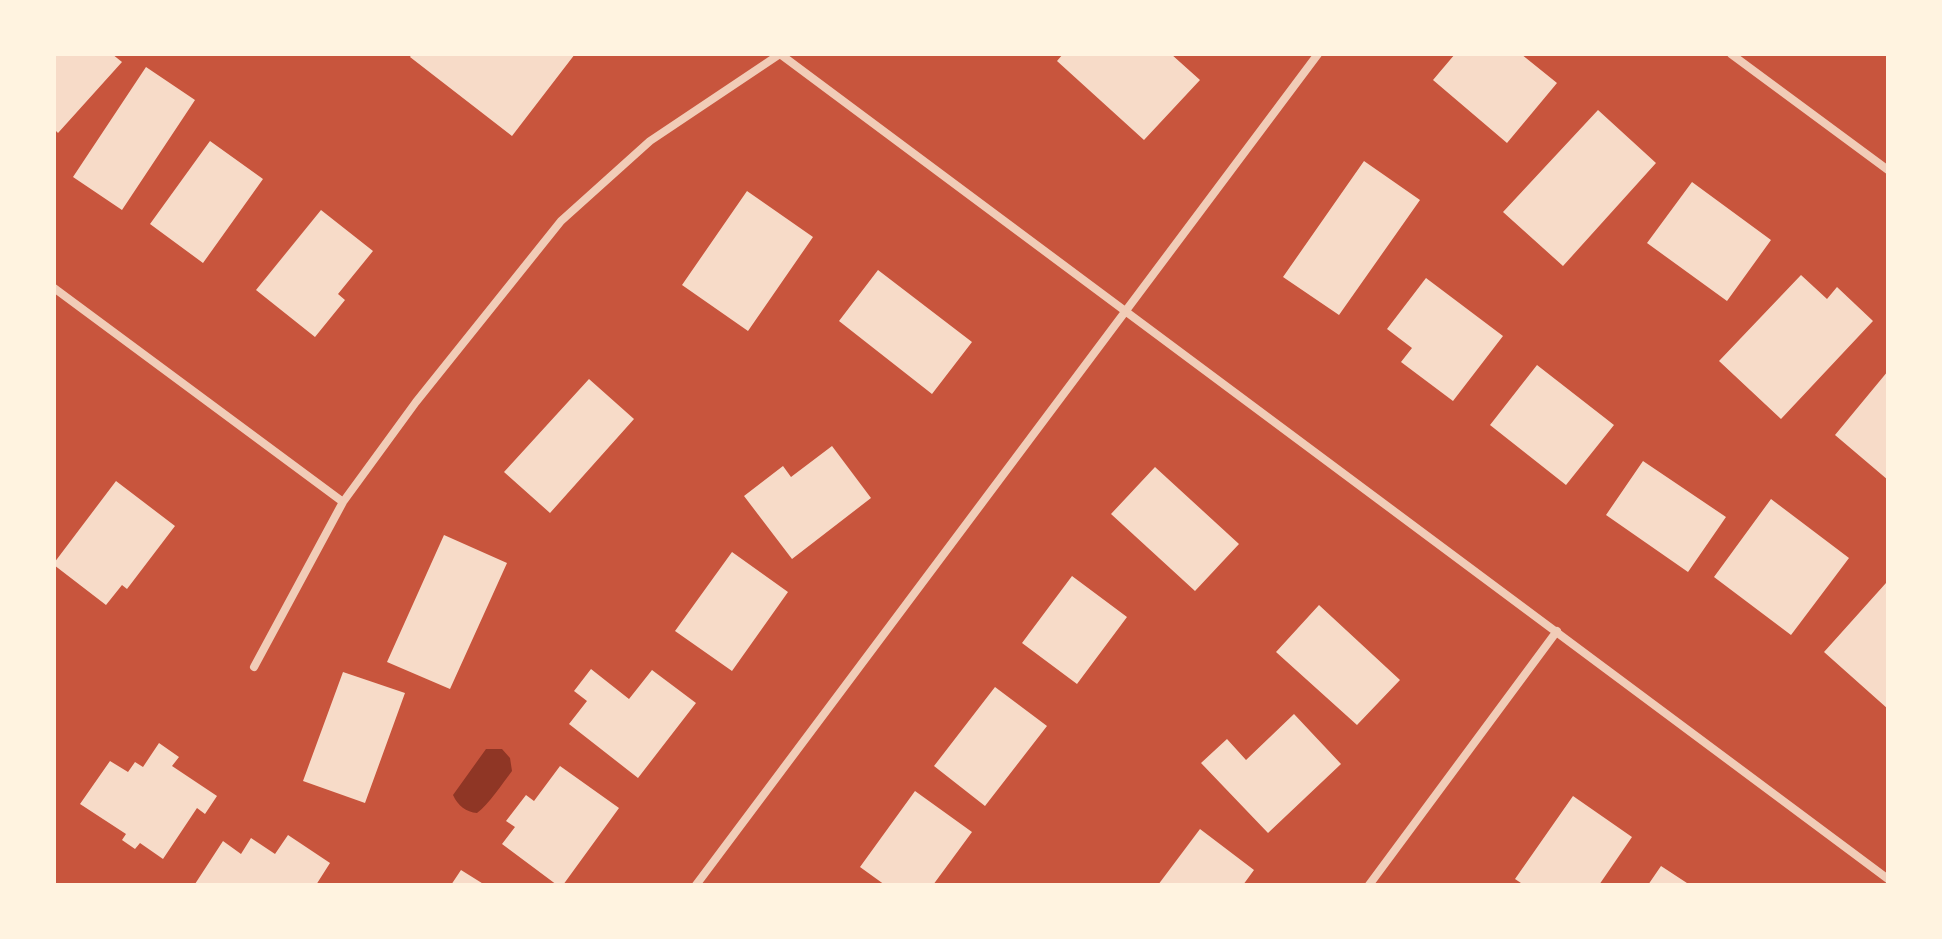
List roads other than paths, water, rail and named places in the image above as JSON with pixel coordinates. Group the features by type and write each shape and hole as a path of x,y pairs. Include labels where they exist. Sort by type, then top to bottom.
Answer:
{"street":[{"path":"254,667 343,502 416,402 561,221 650,141 780,54 1888,879"},
{"path":"696,885 1318,54"},
{"path":"1731,54 1888,170"},
{"path":"54,288 343,502"},
{"path":"1369,885 1557,631"}]}
